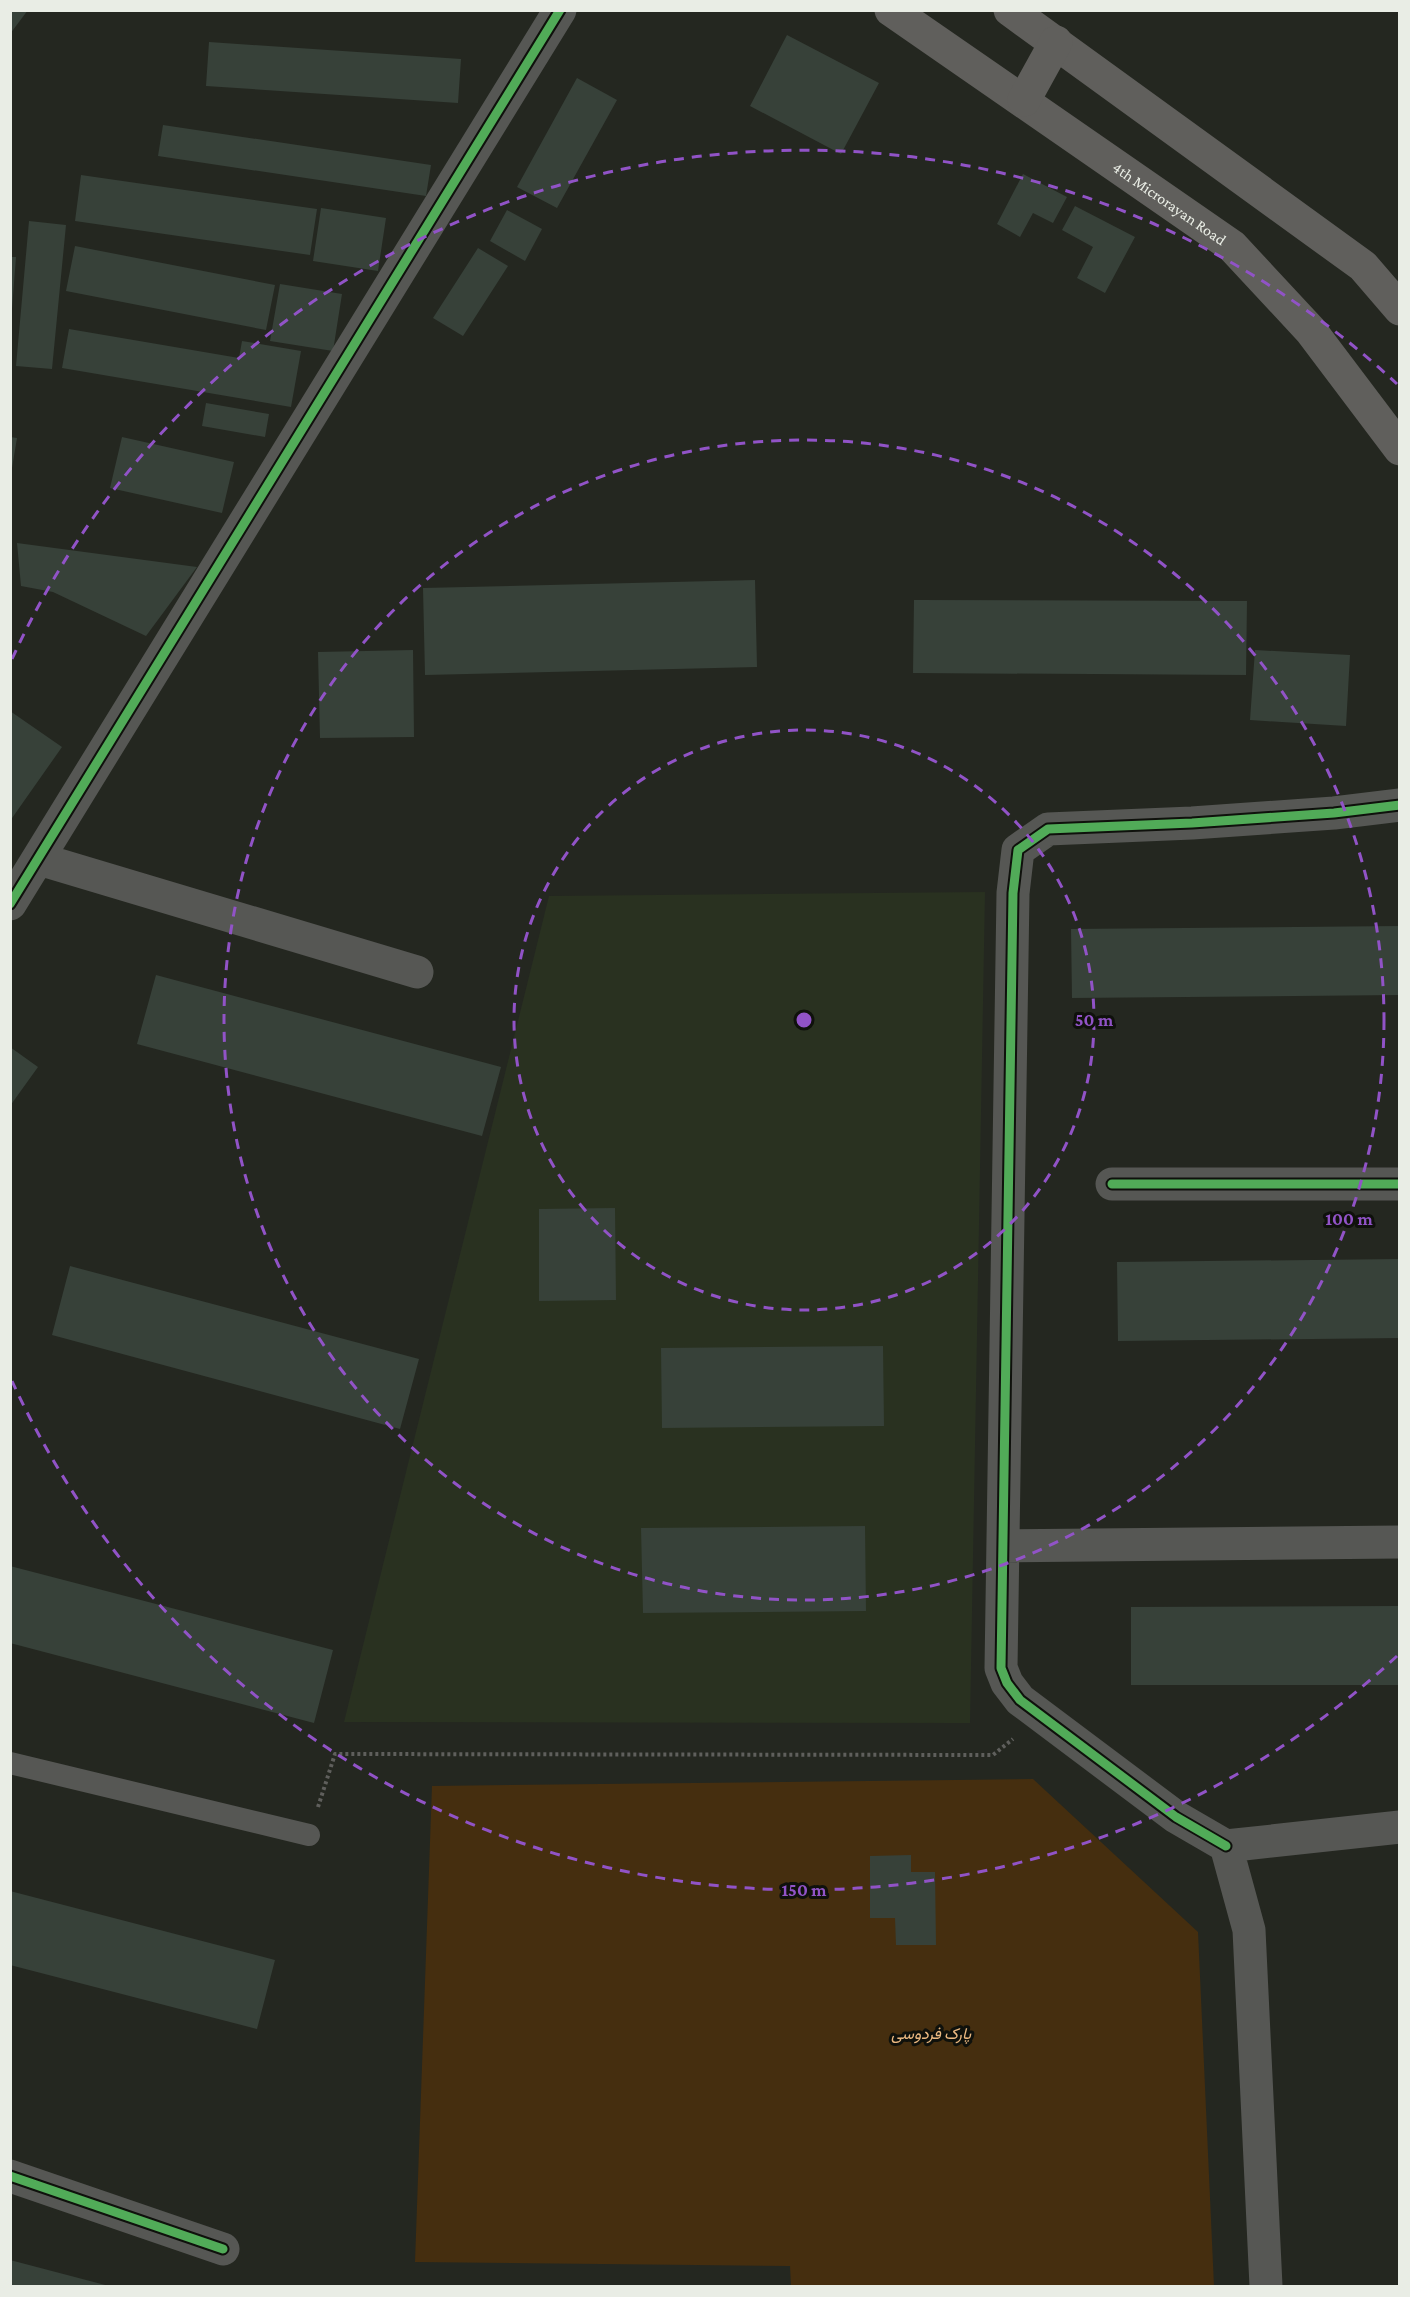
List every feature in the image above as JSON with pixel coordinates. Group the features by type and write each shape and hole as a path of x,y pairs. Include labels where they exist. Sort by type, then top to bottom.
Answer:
{"main road":[{"name":"4th Microrayan Road","path":"891,10 1232,246 1311,331 1400,449"},
{"path":"1010,10 1363,266 1400,309"},
{"path":"1024,100 1056,42"}],"street":[{"path":"10,904 560,10"},
{"path":"1400,805 1298,816 1048,829 1018,850 1013,893 1001,1668 1007,1683 1020,1700 1176,1816 1226,1846 1400,1827"},
{"path":"39,859 417,972"},
{"path":"1112,1184 1400,1184"},
{"path":"1003,1546 1400,1542"},
{"path":"1226,1846 1249,1930 1266,2286"},
{"path":"10,2176 223,2249"}],"lane":[{"path":"10,1763 309,1834"}],"path":[{"path":"309,1834 335,1754 993,1755 1042,1716"}],"shaded area":[{"path":"985,892 970,1723 344,1722 549,896"}],"green space":[{"name":"پارک فردوسی","path":"1033,1779 1198,1932 1214,2286 791,2286 790,2266 415,2262 432,1786"}],"building":[{"path":"10,10 28,10 10,34"},
{"path":"787,35 879,83 841,154 750,106"},
{"path":"209,42 461,59 458,103 206,86"},
{"path":"577,78 617,100 557,208 517,187"},
{"path":"163,125 431,165 426,196 158,156"},
{"path":"1023,174 1067,197 1053,223 1033,213 1020,237 997,224"},
{"path":"81,175 317,209 310,255 75,221"},
{"path":"1075,206 1135,237 1105,293 1077,278 1093,247 1062,230"},
{"path":"321,208 386,218 378,271 313,261"},
{"path":"507,210 542,229 525,261 490,241"},
{"path":"29,221 66,225 52,369 16,366"},
{"path":"75,246 275,285 266,330 66,291"},
{"path":"478,248 508,266 463,336 433,318"},
{"path":"10,257 16,257 12,309 10,309"},
{"path":"280,284 342,294 333,351 270,341"},
{"path":"69,329 239,358 242,341 301,351 291,407 62,368"},
{"path":"206,403 269,414 265,437 202,426"},
{"path":"10,437 17,438 12,468 10,468"},
{"path":"122,437 234,462 222,513 110,488"},
{"path":"17,543 197,567 146,636 53,592 21,586"},
{"path":"755,580 757,667 425,675 423,588"},
{"path":"914,600 1247,601 1246,675 913,673"},
{"path":"413,650 414,737 320,738 318,652"},
{"path":"1255,650 1350,655 1346,726 1250,720"},
{"path":"10,711 62,747 10,821"},
{"path":"1400,926 1400,995 1072,998 1071,929"},
{"path":"156,975 501,1067 482,1136 137,1044"},
{"path":"10,1047 38,1067 10,1106"},
{"path":"615,1208 616,1300 539,1301 539,1209"},
{"path":"1400,1259 1400,1338 1118,1341 1117,1262"},
{"path":"70,1266 419,1359 400,1429 52,1335"},
{"path":"883,1346 884,1426 662,1428 661,1348"},
{"path":"865,1526 866,1611 643,1613 641,1528"},
{"path":"10,1566 333,1650 314,1723 10,1643"},
{"path":"1400,1606 1400,1685 1131,1685 1131,1607"},
{"path":"911,1855 911,1872 935,1872 936,1945 896,1945 895,1918 870,1918 870,1856"},
{"path":"10,1891 275,1960 257,2029 10,1965"},
{"path":"10,2260 109,2286 10,2286"}],"cycle path":[{"path":"10,904 560,10"},
{"path":"1226,1846 1176,1817 1020,1700 1007,1683 1001,1668 1013,893 1018,850 1048,829 1192,823 1334,813 1400,805"},
{"path":"1112,1184 1400,1184"},
{"path":"10,2176 223,2249"}]}
